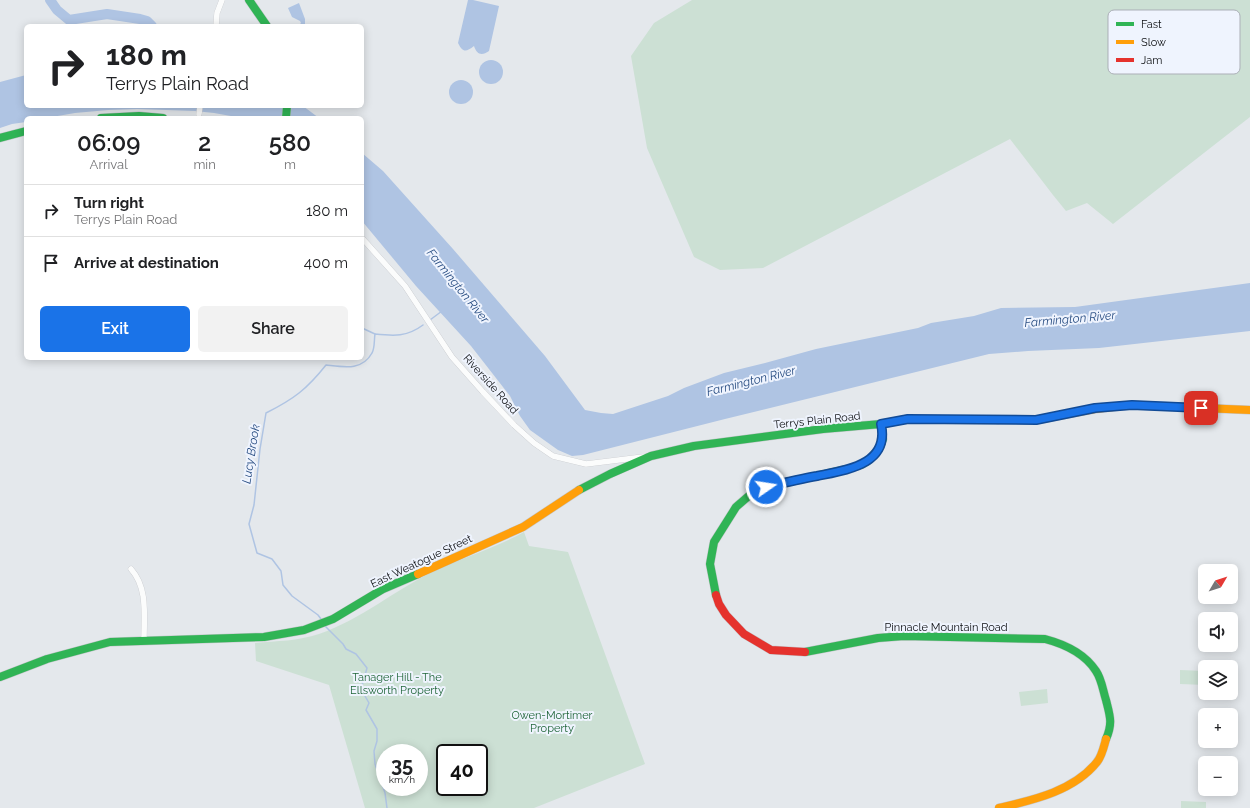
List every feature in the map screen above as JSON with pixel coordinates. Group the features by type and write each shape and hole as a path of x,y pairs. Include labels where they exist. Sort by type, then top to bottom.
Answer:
{"street":[{"path":"216,24 217,13 222,0"},
{"path":"249,0 266,24"},
{"path":"199,114 200,108"},
{"path":"0,138 24,132"},
{"name":"Riverside Road","path":"364,240 405,286 452,357 514,425 534,443 553,456 586,464 651,456"},
{"name":"Terrys Plain Road","path":"651,456 718,442 823,429 881,424 908,419 1036,420 1095,408 1132,405 1250,410"},
{"name":"Pinnacle Mountain Road","path":"881,424 882,439 880,447 868,461 847,470 766,487 752,494 736,507 714,542 710,564 719,604 726,615 744,634 771,650 804,652 878,638 904,636 972,637 1045,639 1061,643 1082,656 1096,671 1102,682 1111,719 1110,730 1098,761 1077,781 1036,799 999,808"},
{"name":"East Weatogue Street","path":"0,677 47,659 110,642 264,637 304,630 333,619 383,588 523,527 558,502 586,486 651,456"},
{"path":"131,569 138,577 143,593 144,640"}],"green space":[{"path":"692,0 1250,0 1250,117 1113,224 1087,203 1066,211 1010,139 763,268 720,270 694,257 647,148 631,56 654,23"},
{"path":"524,532 529,546 568,552 645,764 534,808 365,808 329,685 256,661 255,643 303,638 334,628 349,621 434,571 491,548"},
{"path":"1180,670 1198,671 1198,685 1180,684"},
{"path":"1047,689 1048,703 1021,706 1019,692"},
{"path":"1181,801 1206,802 1206,808 1181,808"}],"water":[{"path":"468,0 499,6 489,51 484,54 478,53 474,46 467,50 463,50 458,43"},
{"path":"299,3 305,19 305,24 300,24 300,21 292,17 288,8"},
{"path":"491,60 500,63 503,72 500,81 491,84 482,81 479,72 482,63"},
{"path":"24,76 24,108 306,108 316,116 231,116 195,111 137,109 108,110 58,116 24,116 24,122 0,128 0,82"},
{"path":"461,80 470,83 473,92 470,101 461,104 452,101 449,92 452,83"},
{"name":"Farmington River","path":"364,155 383,171 453,249 545,356 585,410 613,414 668,396 684,388 724,373 816,349 918,328 931,323 974,316 1001,308 1075,307 1250,283 1250,331 1099,348 989,354 583,455 572,456 558,450 530,430 520,416 510,396 471,346 416,286 364,223"}],"waterway":[{"path":"50,0 57,10 69,20 107,14 140,19 147,21 150,24"},
{"name":"Lucy Brook","path":"430,320 442,311"},
{"name":"Lucy Brook","path":"321,619 318,615 292,596 283,585 281,571 272,559 257,553 249,524 254,505 260,449 266,413 285,403 299,393 313,381 326,365 346,367 363,363 368,359 373,351 375,334 406,334 423,325"},
{"path":"364,329 375,334"},
{"name":"Lucy Brook","path":"325,626 346,649 356,654 367,668 361,689 369,703 366,710 377,729 377,741 374,751 375,764 385,793 387,808"}],"traffic: fast":[{"path":"249,0 266,24"},
{"path":"286,116 287,108"},
{"path":"0,138 24,132"},
{"path":"579,490 610,474 651,456 694,446 823,429 881,424 908,419 998,420"},
{"path":"716,595 710,564 714,542 736,507 751,494 766,487 847,469 861,465 868,461 880,447 883,439 881,424"},
{"path":"0,677 47,659 110,642 264,637 304,630 333,619 383,589 418,574"},
{"path":"805,652 878,638 904,636 1045,639 1074,650 1086,660 1098,674 1110,715 1110,728 1106,739"}],"traffic: slow":[{"path":"998,420 1036,420 1095,409 1132,405 1250,410"},
{"path":"418,574 523,527 579,490"},
{"path":"999,808 1039,798 1077,780 1088,772 1099,760 1106,739"}],"traffic: jam":[{"path":"716,595 719,604 726,615 744,634 771,650 805,652"}],"route":[{"path":"766,487 847,470 860,465 868,461 880,447 882,439 881,424 908,419 1036,420 1095,408 1132,405 1201,408"}],"park label":[{"name":"Tanager Hill - The Ellsworth Property","path":"397,683"},
{"name":"Owen-Mortimer Property","path":"552,721"}]}
